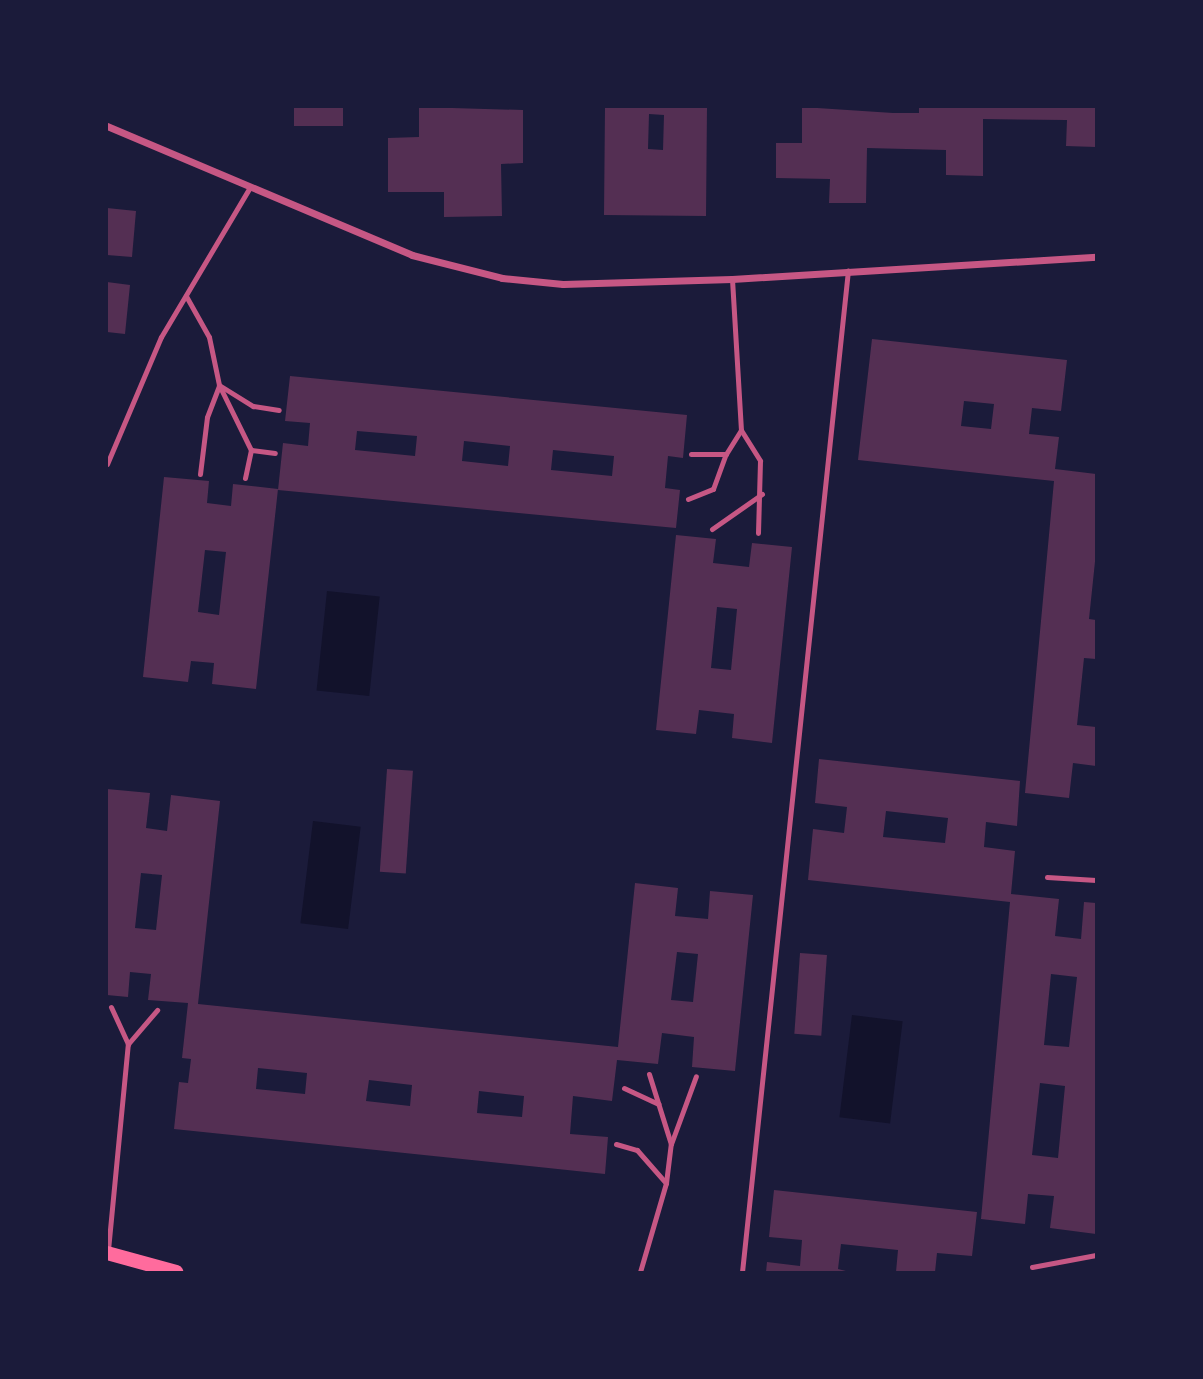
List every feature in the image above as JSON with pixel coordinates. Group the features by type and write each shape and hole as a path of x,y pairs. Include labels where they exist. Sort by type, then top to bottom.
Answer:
{"main road":[{"path":"107,1253 176,1272"}],"street":[{"path":"107,126 412,255 502,278 563,284 732,279 1096,257"}],"lane":[{"path":"107,464 161,337 250,187"},
{"path":"742,1272 848,271"},
{"path":"732,279 741,430 760,461 762,494 758,533"},
{"path":"186,296 209,337 219,385 251,450 245,478"},
{"path":"219,385 253,406 279,410"},
{"path":"200,474 208,417 219,385"},
{"path":"688,499 713,489 726,454 741,430"},
{"path":"251,450 275,453"},
{"path":"691,454 726,454"},
{"path":"712,529 762,494"},
{"path":"1047,877 1096,880"},
{"path":"107,1253 128,1044 111,1007"},
{"path":"128,1044 158,1010"},
{"path":"649,1074 671,1144"},
{"path":"640,1272 666,1183 671,1144 696,1076"},
{"path":"624,1088 659,1104"},
{"path":"617,1144 637,1150 666,1183"},
{"path":"1032,1267 1096,1255"}],"shaded area":[{"path":"327,591 380,597 369,696 317,690"},
{"path":"313,821 361,827 348,929 300,923"},
{"path":"852,1015 903,1021 890,1123 839,1117"}],"building":[{"path":"294,107 343,107 343,126 294,126"},
{"path":"419,107 523,110 523,163 501,164 502,216 444,217 444,192 388,192 388,138 419,137"},
{"path":"605,107 707,107 706,216 604,215","holes":["649,114 664,115 663,150 648,149"]},
{"path":"802,107 919,113 919,107 1096,107 1096,147 1066,146 1067,120 983,119 983,176 946,175 946,150 867,148 866,203 829,203 830,179 776,178 776,143 802,143"},
{"path":"107,208 136,211 132,257 107,255"},
{"path":"107,282 130,285 125,334 107,332"},
{"path":"872,339 1067,360 1061,411 1032,408 1029,434 1059,437 1055,469 1096,474 1096,552 1089,619 1096,620 1096,659 1084,658 1077,725 1096,727 1096,766 1073,763 1069,798 1025,793 1054,481 858,460","holes":["964,401 994,404 991,429 961,426"]},
{"path":"290,376 687,415 683,458 668,456 665,488 680,490 676,528 278,490 283,443 308,446 310,423 285,421","holes":["357,431 417,436 415,456 355,450","464,441 510,446 508,466 462,461","553,450 614,456 612,476 551,470"]},
{"path":"164,477 209,481 207,503 231,506 233,484 278,489 256,689 212,684 214,663 191,661 188,682 143,677","holes":["205,550 226,552 219,615 198,612"]},
{"path":"676,535 716,539 713,563 749,567 752,543 792,547 772,743 732,738 734,714 699,710 696,734 656,730","holes":["717,607 737,609 731,670 711,668"]},
{"path":"819,759 1020,781 1017,826 986,822 984,847 1015,851 1011,894 1059,899 1055,936 1081,939 1084,902 1096,903 1096,1234 1050,1228 1054,1196 1028,1194 1025,1224 981,1219 1010,902 808,880 813,829 844,833 847,807 815,803","holes":["886,811 948,818 945,843 883,837","1051,974 1077,977 1069,1047 1044,1045","1040,1083 1065,1086 1058,1158 1032,1155"]},
{"path":"387,769 413,771 406,874 380,872"},
{"path":"107,789 150,793 146,828 167,831 171,795 220,801 198,1004 618,1047 635,883 678,888 675,916 708,919 710,891 753,895 735,1071 692,1067 694,1037 662,1033 658,1064 617,1060 612,1101 573,1096 570,1134 608,1137 605,1174 174,1129 179,1082 188,1083 191,1059 182,1058 188,1003 148,1000 151,974 130,972 128,997 107,995","holes":["141,873 162,875 156,930 135,928","677,952 698,954 693,1002 671,1000","258,1068 307,1073 305,1094 256,1089","369,1080 412,1085 410,1106 366,1101","479,1091 524,1096 522,1117 477,1113"]},
{"path":"800,953 827,955 821,1036 794,1034"},
{"path":"774,1190 977,1212 972,1256 937,1253 935,1272 896,1272 898,1250 841,1244 838,1269 850,1272 766,1272 767,1262 800,1266 802,1240 769,1237"}]}
